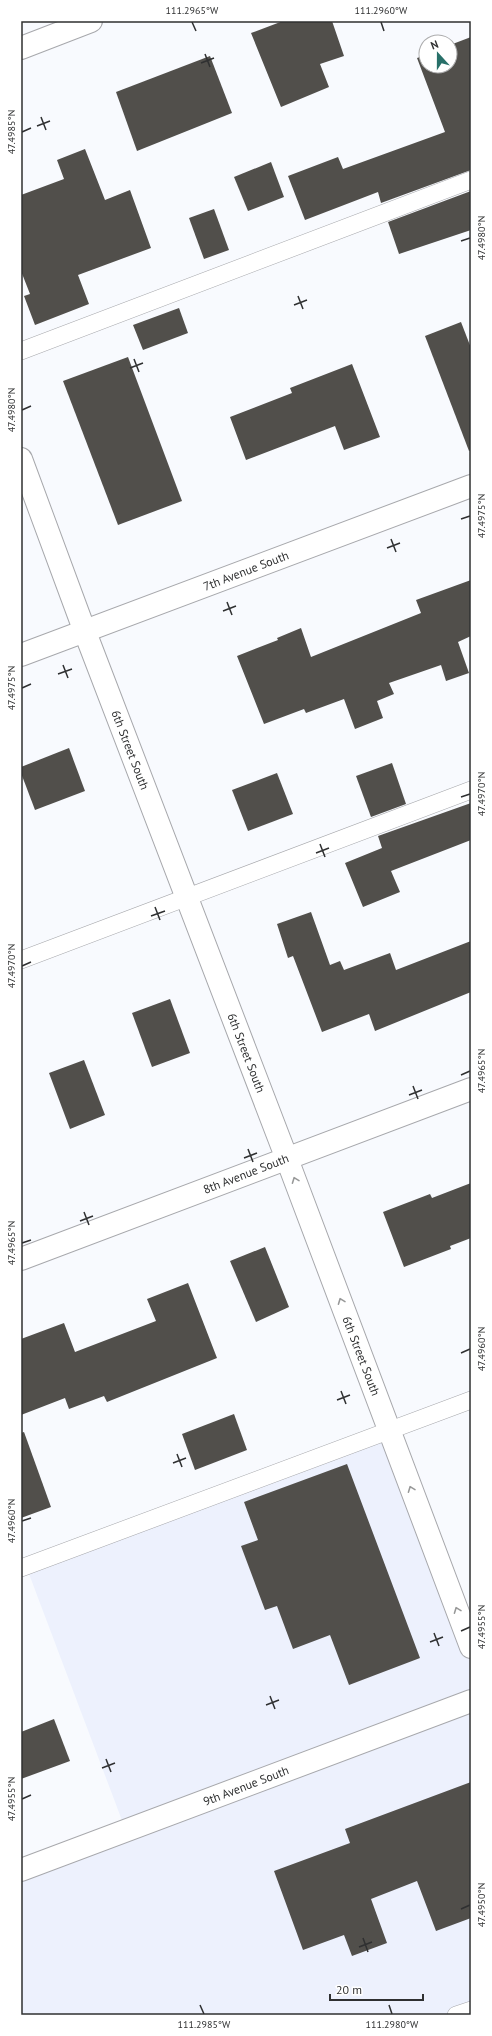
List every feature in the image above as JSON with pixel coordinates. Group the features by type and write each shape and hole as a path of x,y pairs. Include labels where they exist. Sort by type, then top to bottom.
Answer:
{"street":[{"path":"21,48 91,21"},
{"name":"6th Street South","path":"21,459 85,632 287,1159 471,1647"},
{"name":"7th Avenue South","path":"21,655 471,486"},
{"name":"8th Avenue South","path":"21,1259 471,1089"},
{"name":"9th Avenue South","path":"21,1870 471,1701"}],"lane":[{"path":"21,351 471,180"},
{"path":"21,960 471,790"},
{"path":"21,1568 471,1400"},
{"path":"456,2015 471,2010"}],"shaded area":[{"path":"389,1431 471,1647 471,2015 21,2015 21,1870 126,1831 26,1566"}],"building":[{"path":"283,21 332,21 344,56 320,64 329,87 281,107 251,33"},
{"path":"471,37 471,170 381,203 378,192 305,220 288,176 338,157 343,169 445,132 423,74 458,74 458,42"},
{"path":"210,56 232,113 137,151 116,92"},
{"path":"85,149 105,200 130,190 151,248 78,275 89,304 35,325 24,296 30,294 21,271 21,195 64,179 57,160"},
{"path":"271,162 284,197 248,211 234,177"},
{"path":"471,191 471,230 399,254 388,222"},
{"path":"214,209 229,250 204,259 189,218"},
{"path":"179,308 188,333 143,350 133,325"},
{"path":"461,322 471,348 471,450 469,451 425,336"},
{"path":"128,357 182,501 118,525 63,381"},
{"path":"352,364 380,437 344,450 335,426 246,460 230,417 292,393 290,388"},
{"path":"471,580 471,636 458,642 469,673 446,681 441,665 389,683 394,694 377,701 383,718 355,729 344,699 306,713 304,709 264,724 237,656 278,640 277,638 301,628 311,657 421,613 416,600"},
{"path":"69,748 85,791 35,810 21,773 21,767"},
{"path":"392,763 406,804 371,817 356,776"},
{"path":"277,773 293,814 248,831 232,790"},
{"path":"471,803 471,840 391,871 400,892 363,907 345,863 382,848 378,836"},
{"path":"311,912 330,965 340,961 344,970 390,953 396,970 471,941 471,992 375,1031 369,1014 322,1032 293,956 288,958 277,924"},
{"path":"170,999 190,1053 152,1067 132,1013"},
{"path":"84,1060 105,1115 70,1129 49,1073"},
{"path":"471,1183 471,1238 450,1246 451,1249 404,1267 383,1212 430,1194 432,1198"},
{"path":"265,1247 289,1307 256,1322 230,1261"},
{"path":"188,1283 217,1358 107,1402 104,1396 69,1409 65,1398 21,1415 21,1339 64,1323 75,1352 156,1321 147,1299"},
{"path":"234,1414 247,1450 195,1470 182,1434"},
{"path":"24,1432 51,1507 21,1518 21,1433"},
{"path":"347,1464 420,1658 349,1685 330,1635 293,1649 277,1606 265,1610 241,1546 258,1540 244,1502"},
{"path":"54,1719 70,1761 21,1779 21,1732"},
{"path":"471,1782 471,1918 436,1931 417,1881 371,1899 387,1943 352,1956 344,1935 303,1950 274,1871 350,1843 345,1829"}]}
